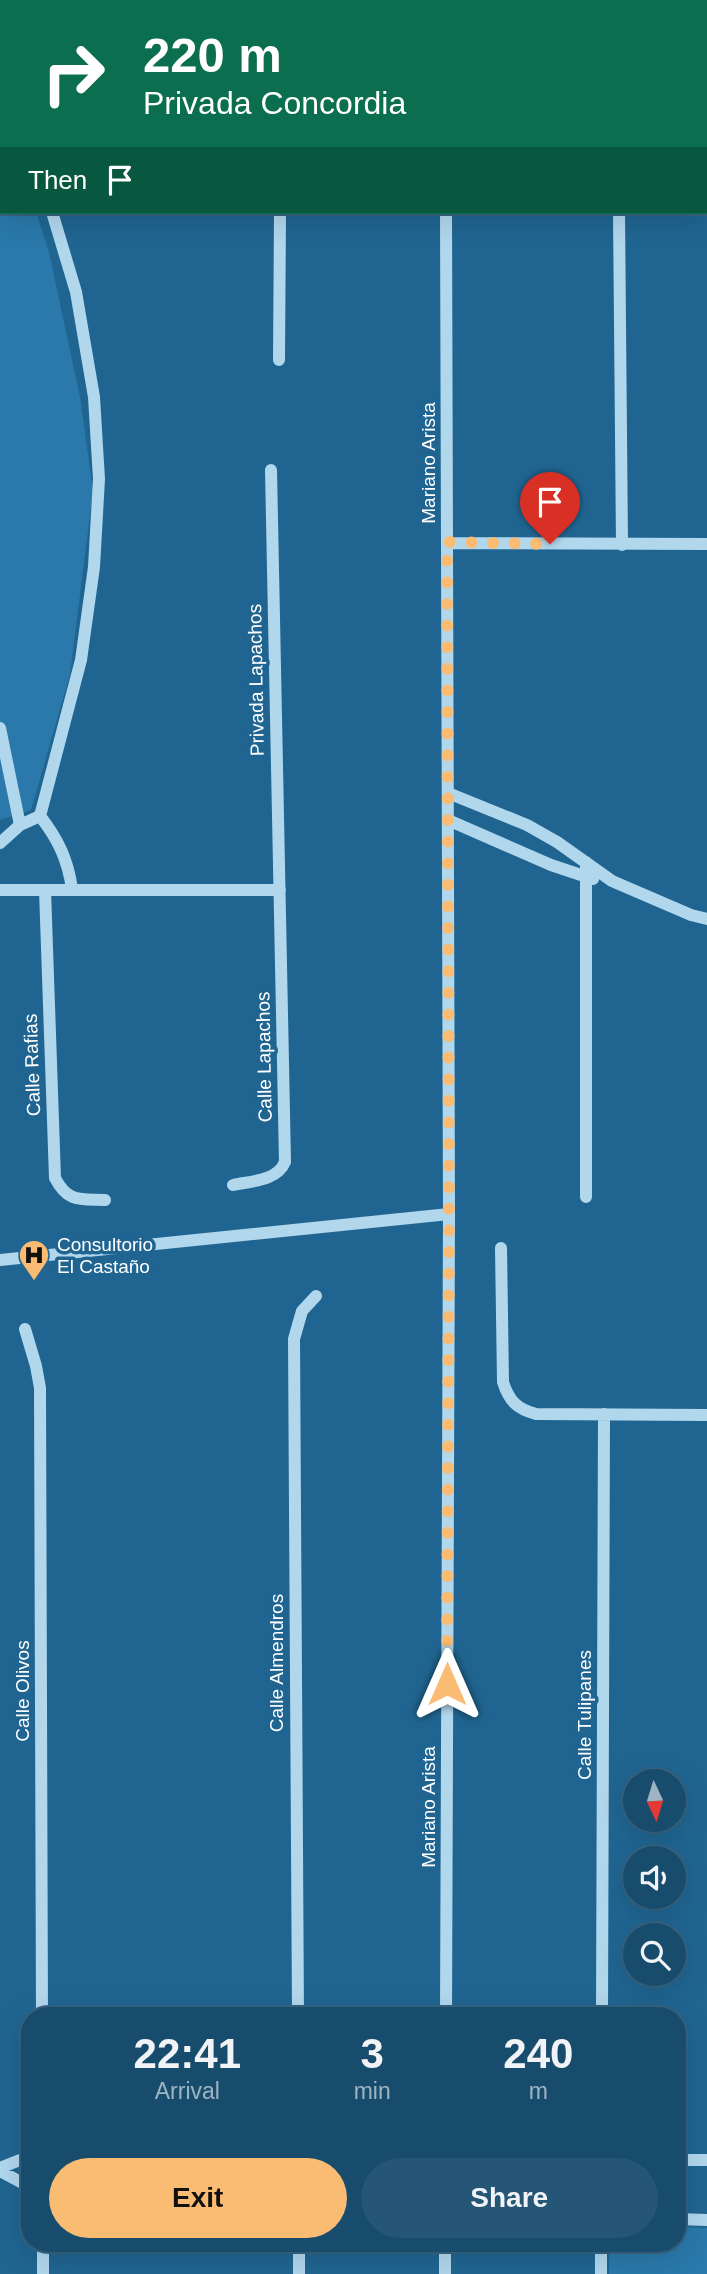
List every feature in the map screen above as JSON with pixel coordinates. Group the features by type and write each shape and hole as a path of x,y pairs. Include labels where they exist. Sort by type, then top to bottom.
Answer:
{"street":[{"path":"40,816 81,660 94,567 99,479 94,397 76,292 53,214"},
{"path":"279,360 280,214"},
{"name":"Mariano Arista","path":"446,214 449,1214 446,2007"},
{"path":"619,214 622,545"},
{"name":"Privada Lapachos","path":"271,470 279,890"},
{"path":"447,542 707,544"},
{"path":"0,728 20,825"},
{"path":"448,793 527,825 612,881 691,915 707,919"},
{"path":"0,843 20,825 40,816"},
{"path":"40,816 62,850 69,869 72,890"},
{"path":"448,820 586,879 612,881"},
{"path":"586,862 586,1197"},
{"path":"0,890 279,890"},
{"name":"Calle Rafias","path":"45,890 55,1178 62,1192 71,1198 105,1200"},
{"name":"Calle Lapachos","path":"233,1185 275,1175 281,1171 285,1162 279,890"},
{"path":"0,1260 449,1214"},
{"path":"501,1248 503,1382 507,1396 520,1410 536,1414 707,1415"},
{"name":"Calle Almendros","path":"298,2007 294,1339 302,1311 316,1296"},
{"name":"Calle Olivos","path":"25,1329 36,1366 40,1402 42,2007"},
{"name":"Calle Tulipanes","path":"602,2007 604,1414"},
{"path":"0,2169 21,2160"},
{"path":"686,2160 707,2160"},
{"path":"0,2169 21,2182"},
{"path":"686,2219 707,2220"},
{"path":"43,2252 43,2274"},
{"path":"299,2252 299,2274"},
{"path":"445,2252 445,2274"},
{"path":"601,2252 601,2274"}],"shaded area":[{"path":"0,214 37,214 49,252 80,397 93,490 70,674 31,810 0,820"},
{"path":"686,2227 707,2228 707,2274 609,2274 609,2252 686,2252"}],"place":[{"name":"Consultorio El Castaño","path":"34,1282"}],"route":[{"path":"447,1684 447,542 550,544"}]}
